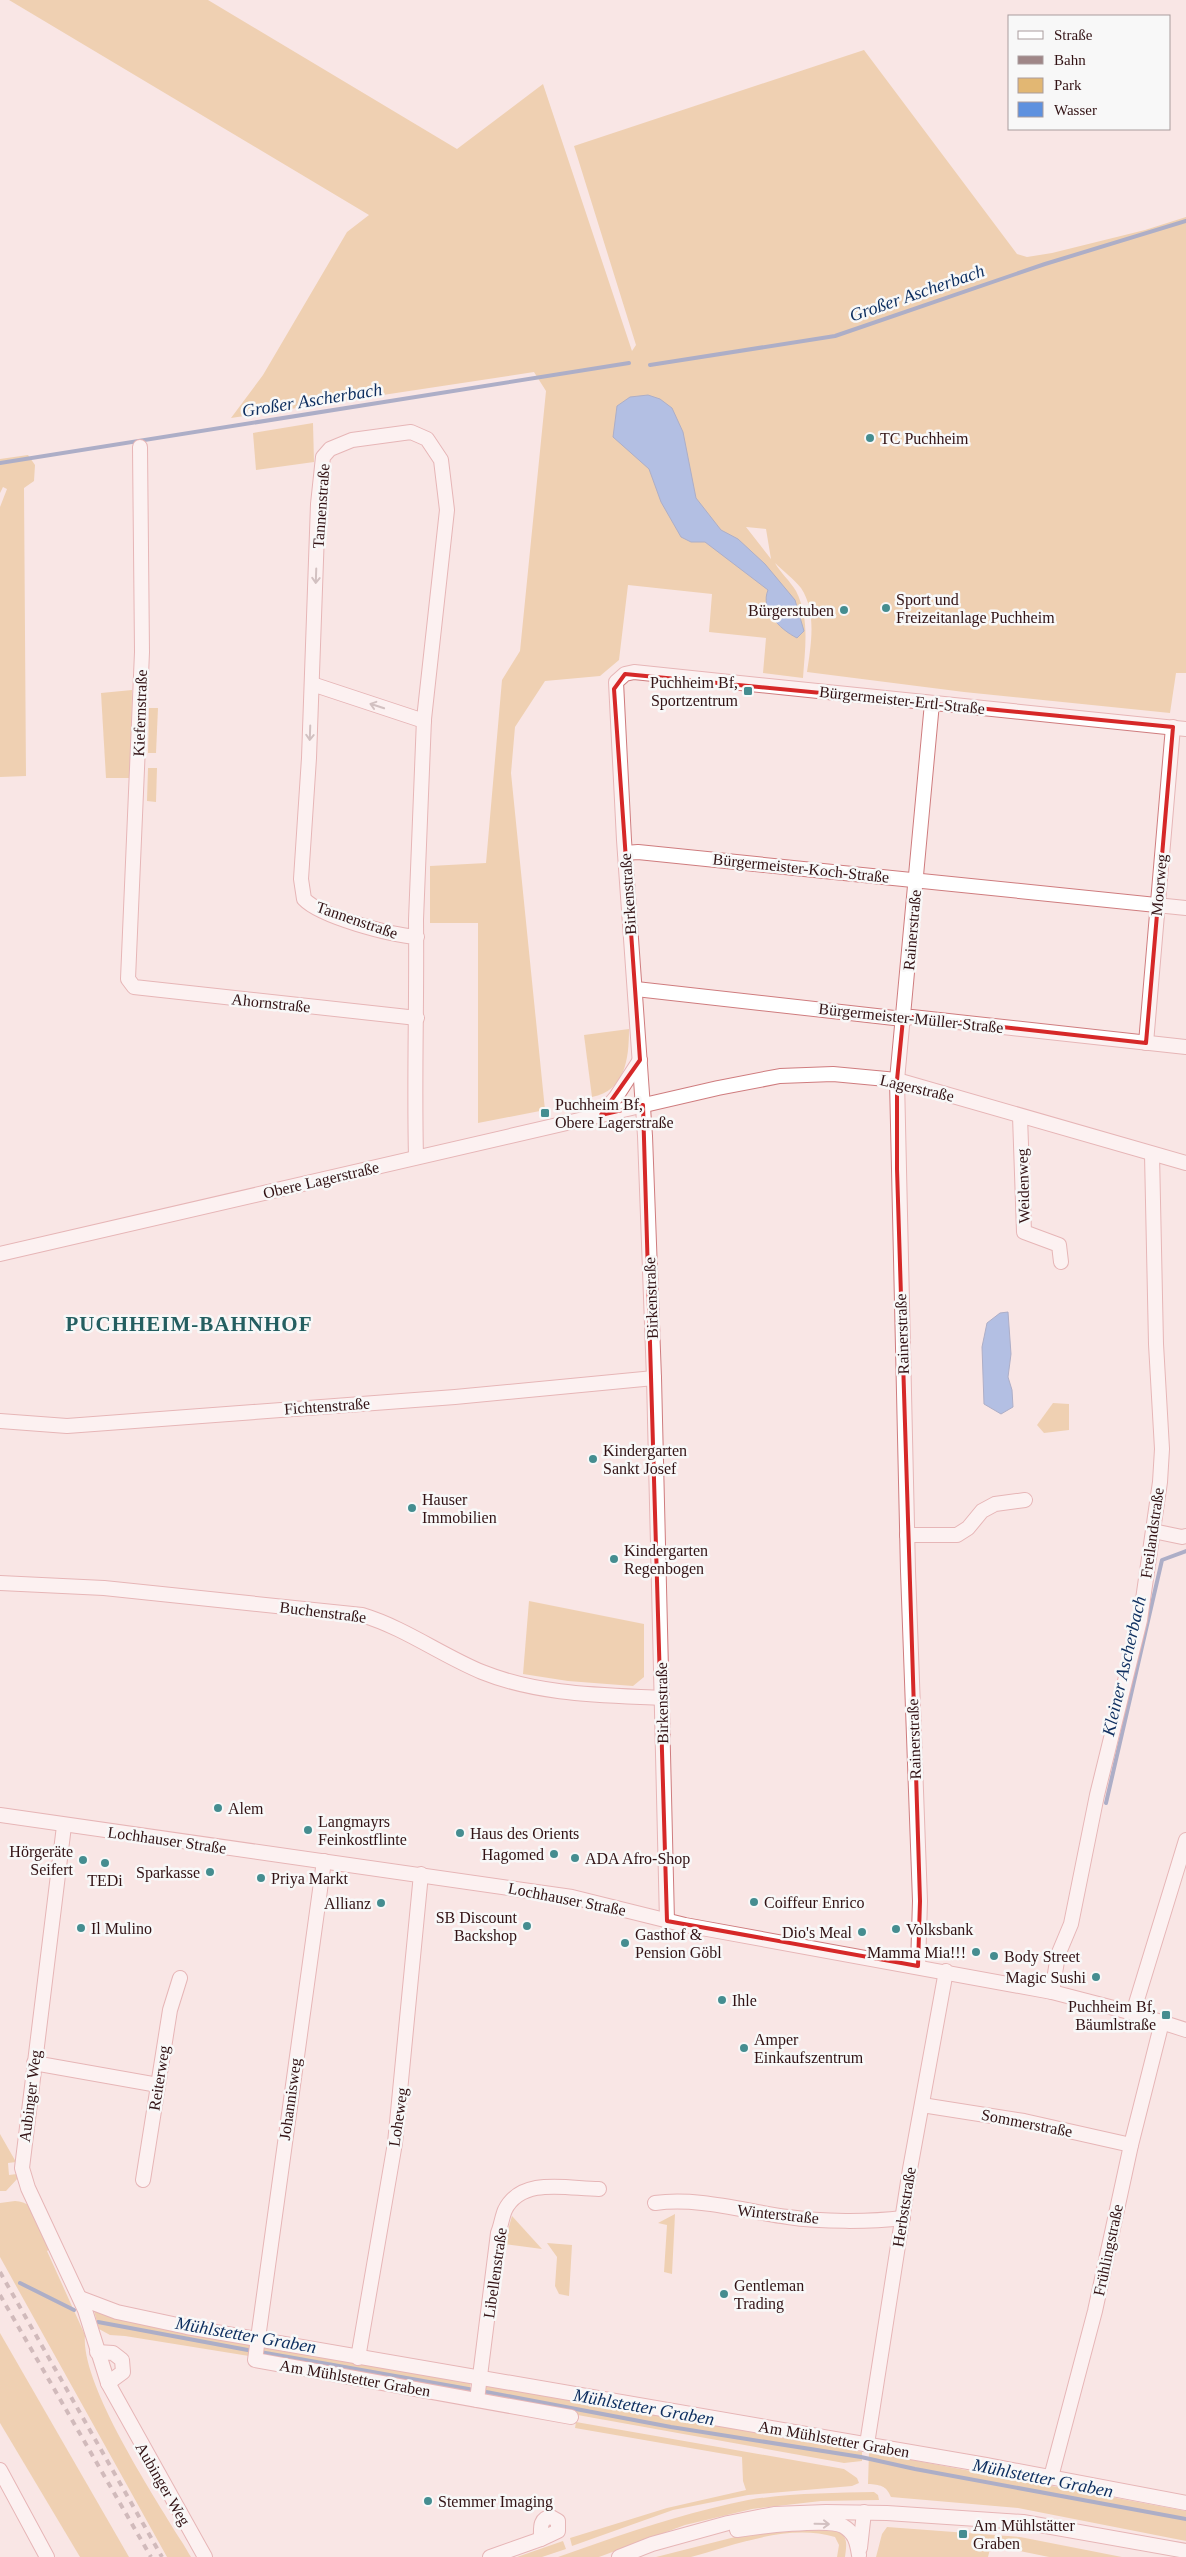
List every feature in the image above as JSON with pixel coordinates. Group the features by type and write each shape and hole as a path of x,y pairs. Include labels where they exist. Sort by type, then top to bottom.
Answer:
{"street":[{"name":"Tannenstraße","path":"416,937 395,936 318,909 304,899 300,879 312,684 318,504 323,457 330,450 352,440 411,432 427,439 441,460 447,500 424,721 416,937 416,1157"},
{"name":"Kiefernstraße","path":"128,980 142,652 140,447"},
{"name":"Bürgermeister-Ertl-Straße","path":"620,677 634,672 1180,728"},
{"name":"Birkenstraße","path":"620,677 614,689 643,1105 654,1378 667,1921"},
{"path":"312,684 424,721"},
{"name":"Rainerstraße","path":"918,1966 920,1901 896,1080 932,703"},
{"name":"Moorweg","path":"1146,1043 1158,905 1180,728"},
{"name":"Bürgermeister-Koch-Straße","path":"625,853 647,853 1186,908"},
{"name":"Ahornstraße","path":"128,980 134,987 417,1018"},
{"name":"Bürgermeister-Müller-Straße","path":"636,989 903,1019 912,1017 1186,1047"},
{"path":"601,1115 616,1097 640,1060"},
{"name":"Lagerstraße","path":"643,1105 780,1076 833,1074 896,1080 1186,1163"},
{"name":"Obere Lagerstraße","path":"0,1254 643,1105"},
{"name":"Weidenweg","path":"1020,1116 1024,1232 1059,1244 1061,1262"},
{"name":"Freilandstraße","path":"1052,1992 1058,1956 1071,1924 1097,1795 1140,1620 1153,1531 1162,1449 1156,1344 1152,1154"},
{"name":"Fichtenstraße","path":"0,1421 67,1426 455,1397 654,1378"},
{"path":"908,1535 957,1535 968,1528 982,1511 995,1504 1025,1500"},
{"path":"1153,1531 1186,1536"},
{"name":"Buchenstraße","path":"0,1583 104,1588 362,1615 389,1623 438,1651 483,1672 532,1687 586,1694 662,1698"},
{"name":"Lochhauser Straße","path":"0,1815 64,1826 421,1874 572,1897 667,1921 1052,1992 1133,2013 1186,2030"},
{"name":"Aubinger Weg","path":"64,1826 22,2168 28,2188 85,2310 108,2383 205,2557"},
{"path":"1133,2013 1186,1840"},
{"name":"Johannisweg","path":"256,2347 324,1861"},
{"name":"Loheweg","path":"358,2358 394,2143 421,1874"},
{"name":"Herbststraße","path":"867,2444 903,2218 946,1971"},
{"name":"Reiterweg","path":"143,2180 170,2010 180,1978"},
{"name":"Frühlingstraße","path":"1050,2477 1095,2311 1131,2145 1162,2022"},
{"path":"34,2063 158,2085"},
{"name":"Sommerstraße","path":"922,2105 1024,2121 1131,2145"},
{"name":"Libellenstraße","path":"479,2390 498,2233 506,2210 514,2200 536,2187 599,2189"},
{"name":"Winterstraße","path":"655,2203 679,2200 796,2218 885,2220 903,2218"},
{"name":"Am Mühlstetter Graben","path":"85,2310 117,2312 152,2319 256,2347 358,2358 479,2390 571,2418"},
{"name":"Am Mühlstetter Graben","path":"256,2347 255,2360 867,2444 1186,2503"},
{"path":"97,2352 116,2354 124,2364 123,2372 120,2376 108,2383"},
{"path":"0,2470 47,2557"},
{"path":"859,2556 864,2512"},
{"path":"619,2557 652,2544 728,2523 774,2514 864,2512 1023,2522 1186,2551"},
{"path":"652,2544 742,2529 795,2524 840,2524 851,2532 857,2540 859,2556"},
{"path":"490,2557 541,2539"}],"highlighted area":[{"path":"625,674 1173,727 1146,1043 912,1017 903,1019 897,1080 897,1169 920,1901 918,1966 667,1921 643,1105 601,1115 640,1060 614,689"}],"green space":[{"path":"9,0 208,0 457,149 543,84 632,351 636,345 574,146 864,50 1017,254 1027,257 1052,253 1145,230 1186,217 1186,673 1176,673 1170,713 964,692 807,672 812,629 809,607 801,588 775,563 796,591 803,612 806,634 803,678 763,673 766,638 709,632 712,594 628,585 619,660 600,676 545,681 515,727 511,773 545,1110 478,1123 478,923 430,923 430,866 486,863 502,680 520,651 546,391 534,372 231,418 263,375 347,232 369,215","holes":["746,527 766,529 771,559"]},
{"path":"313,423 314,462 256,470 253,433"},
{"path":"28,455 35,465 34,481 24,488 26,776 0,777 0,507 7,489 3,487 0,493 0,459"},
{"path":"132,690 131,778 106,778 101,693"},
{"path":"149,708 158,708 156,753 148,753"},
{"path":"148,768 157,768 156,802 147,801"},
{"path":"629,1029 628,1051 623,1072 612,1088 603,1094 592,1097 584,1035"},
{"path":"1053,1403 1069,1404 1069,1430 1044,1433 1037,1425"},
{"path":"529,1601 644,1624 644,1677 633,1686 568,1681 523,1674"},
{"path":"0,2134 16,2162 8,2163 9,2175 17,2174 18,2178 6,2191 0,2191"},
{"path":"15,2201 29,2206 35,2211 42,2225 50,2249 47,2251 85,2335 87,2357 95,2385 125,2447 191,2557 167,2557 0,2257 0,2203"},
{"path":"675,2214 672,2274 664,2272 667,2225 658,2223"},
{"path":"512,2216 542,2249 504,2244"},
{"path":"547,2243 572,2245 569,2296 559,2294 555,2286 557,2257"},
{"path":"93,2307 251,2342 249,2356 110,2335 99,2329"},
{"path":"0,2333 129,2557 80,2557 0,2423"},
{"path":"264,2345 471,2381 469,2395 262,2358"},
{"path":"485,2384 862,2452 862,2461 844,2463 483,2398"},
{"path":"576,2422 844,2469 857,2478 859,2483 852,2486 748,2495 673,2510 572,2546 570,2538 667,2508 746,2490 743,2481 742,2457 575,2428"},
{"path":"869,2452 1186,2511 1186,2541 1018,2508 891,2497 882,2486 868,2484"},
{"path":"874,2492 878,2495 879,2500 821,2501 752,2509 685,2525 599,2557 558,2557 676,2518 748,2500 795,2495"},
{"path":"887,2527 1020,2537 1122,2557 1049,2557 991,2545 988,2557 876,2557 882,2534"},
{"path":"834,2528 842,2533 846,2540 845,2557 837,2557 839,2545 835,2537 817,2533 799,2533 762,2537 691,2557 656,2557 739,2536 781,2529"},
{"path":"563,2541 566,2549 542,2557 517,2557"}],"water":[{"path":"648,395 660,399 672,408 683,432 696,498 721,530 738,539 765,564 795,600 804,631 797,638 773,618 767,604 768,590 705,542 691,542 681,537 661,502 649,469 613,437 617,406 630,397"},
{"path":"1008,1312 1011,1354 1008,1377 1012,1390 1013,1407 1001,1414 984,1404 982,1347 987,1323 1000,1313"}],"waterway":[{"name":"Großer Ascherbach","path":"650,365 835,336 1045,264 1186,221"},
{"name":"Großer Ascherbach","path":"0,463 629,363"},
{"name":"Kleiner Ascherbach","path":"1106,1803 1162,1560 1186,1551"},
{"name":"Mühlstetter Graben","path":"20,2283 74,2310"},
{"name":"Mühlstetter Graben","path":"98,2322 253,2351"},
{"name":"Mühlstetter Graben","path":"260,2352 474,2390"},
{"name":"Mühlstetter Graben","path":"481,2391 671,2427 861,2457 915,2469 1186,2519"}],"railway":[{"path":"0,2272 162,2557"},
{"path":"0,2295 151,2557"}],"place":[{"name":"TC Puchheim","path":"870,438"},
{"name":"Sport und Freizeitanlage Puchheim","path":"886,608"},
{"name":"Bürgerstuben","path":"844,610"},
{"name":"Puchheim Bf, Sportzentrum","path":"748,691"},
{"name":"Puchheim Bf, Obere Lagerstraße","path":"545,1113"},
{"name":"Kindergarten Sankt Josef","path":"593,1459"},
{"name":"Hauser Immobilien","path":"412,1508"},
{"name":"Kindergarten Regenbogen","path":"614,1559"},
{"name":"Alem","path":"218,1808"},
{"name":"Langmayrs Feinkostflinte","path":"308,1830"},
{"name":"Haus des Orients","path":"460,1833"},
{"name":"Hagomed","path":"554,1854"},
{"name":"ADA Afro-Shop","path":"575,1858"},
{"name":"Hörgeräte Seifert","path":"83,1860"},
{"name":"TEDi","path":"105,1863"},
{"name":"Sparkasse","path":"210,1872"},
{"name":"Priya Markt","path":"261,1878"},
{"name":"Coiffeur Enrico","path":"754,1902"},
{"name":"Allianz","path":"381,1903"},
{"name":"SB Discount Backshop","path":"527,1926"},
{"name":"Il Mulino","path":"81,1928"},
{"name":"Volksbank","path":"896,1929"},
{"name":"Dio's Meal","path":"862,1932"},
{"name":"Gasthof & Pension Göbl","path":"625,1943"},
{"name":"Mamma Mia!!!","path":"976,1952"},
{"name":"Body Street","path":"994,1956"},
{"name":"Magic Sushi","path":"1096,1977"},
{"name":"Ihle","path":"722,2000"},
{"name":"Puchheim Bf, Bäumlstraße","path":"1166,2015"},
{"name":"Amper Einkaufszentrum","path":"744,2048"},
{"name":"Gentleman Trading","path":"724,2294"},
{"name":"Stemmer Imaging","path":"428,2501"},
{"name":"Am Mühlstätter Graben","path":"963,2534"}],"district":[{"name":"PUCHHEIM-BAHNHOF","path":"189,1324"}]}
